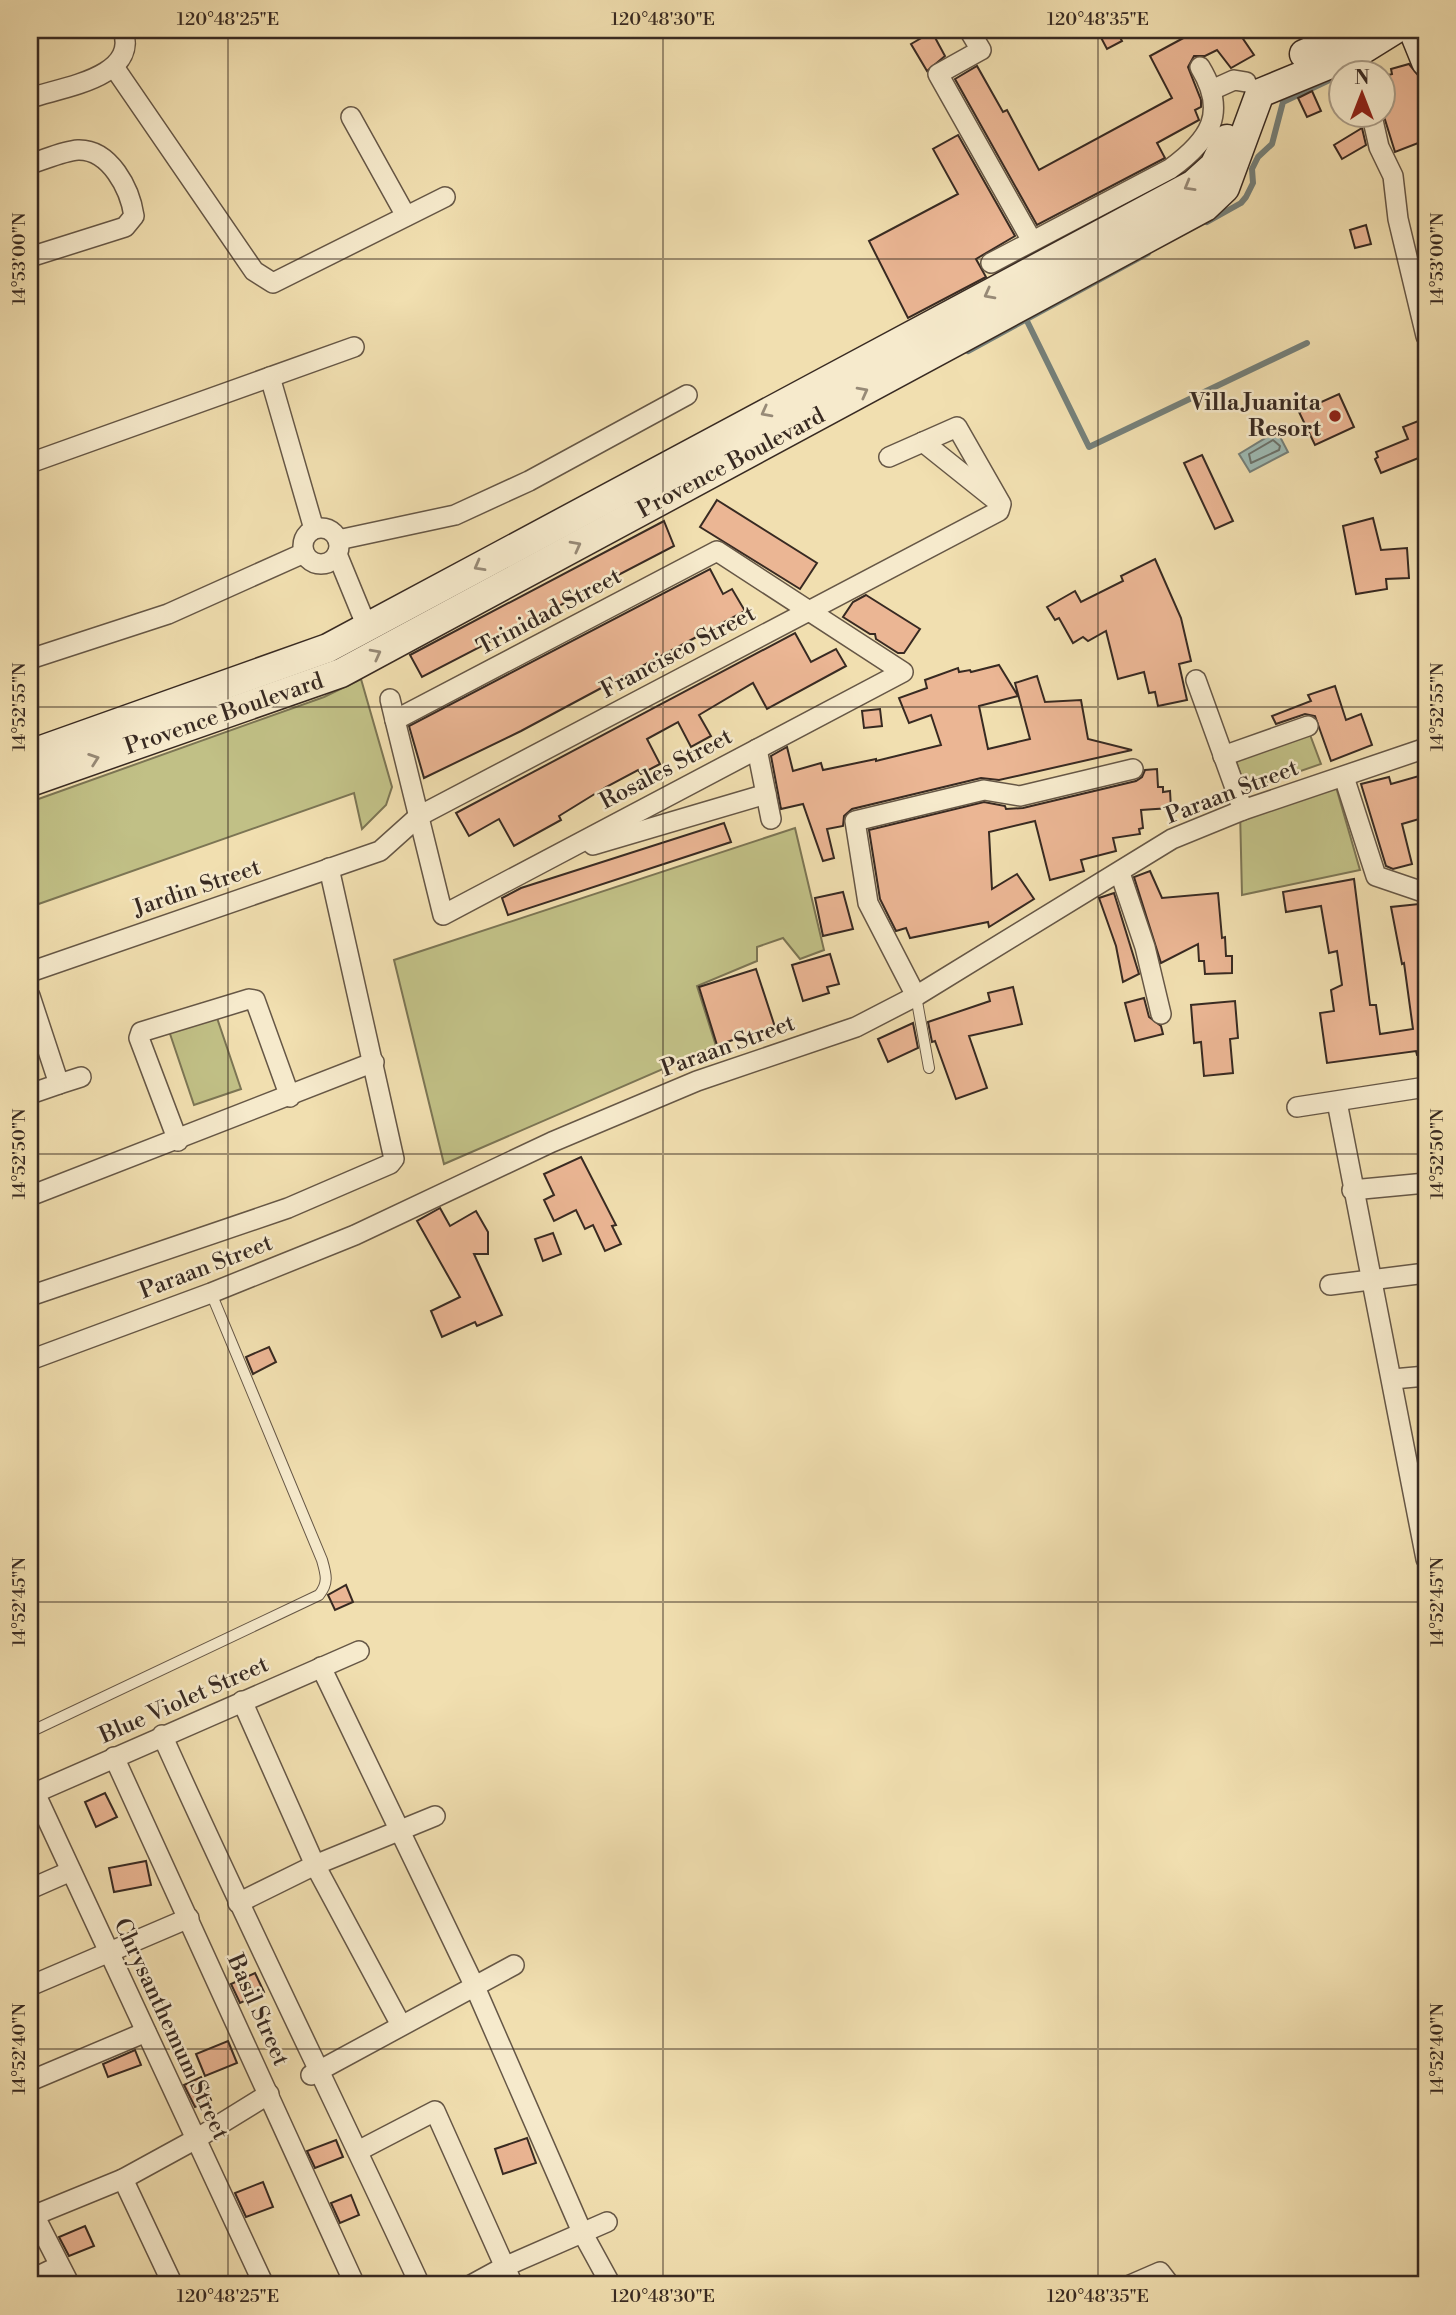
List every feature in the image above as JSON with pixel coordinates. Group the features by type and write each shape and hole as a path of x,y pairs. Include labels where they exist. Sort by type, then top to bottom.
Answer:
{"street":[{"path":"30,98 103,74 114,67 127,41 123,30"},
{"path":"969,30 981,50 938,74 1032,242"},
{"path":"1214,89 1234,80 1246,82 1394,30"},
{"path":"1413,30 1426,62"},
{"name":"Provence Boulevard","path":"30,782 335,660 1205,207 1224,188 1260,93 1356,44"},
{"path":"114,67 254,271 274,283 444,197"},
{"path":"991,263 1170,169 1192,153 1205,136 1214,105 1214,89 1200,67"},
{"name":"Provence Boulevard","path":"30,754 335,660 367,627 1194,184 1214,166 1223,152 1246,82"},
{"path":"351,117 406,216"},
{"path":"1375,130 1379,147 1393,176 1398,219 1426,336"},
{"path":"30,164 78,150 94,154 110,163 131,198 134,216 125,227 30,257"},
{"path":"30,463 354,347"},
{"path":"270,377 314,530"},
{"path":"337,547 455,515 528,481 687,395"},
{"path":"889,457 957,427 1001,504"},
{"path":"923,442 1001,504"},
{"name":"Francisco Street","path":"380,851 419,816 999,512 1001,504"},
{"path":"304,553 304,540 314,530 328,530 367,627"},
{"path":"304,553 320,564 332,559 337,547"},
{"name":"Trinidad Street","path":"395,720 717,551 807,612"},
{"path":"30,659 168,614 304,553"},
{"name":"Rosales Street","path":"419,816 444,922 551,857 757,749 907,677 807,612"},
{"path":"1196,680 1243,810"},
{"path":"390,699 419,816"},
{"path":"1223,756 1308,726"},
{"name":"Paraan Street","path":"30,1360 355,1236 552,1142 661,1096 856,1027 916,996 1172,839 1243,810 1426,748"},
{"path":"757,749 771,819"},
{"path":"916,996 868,903 855,821 984,790 1020,796 1133,769"},
{"path":"1344,777 1376,876 1426,893"},
{"path":"551,857 766,794"},
{"name":"Jardin Street","path":"30,972 380,851"},
{"path":"30,1296 288,1208 390,1164 394,1152 329,868"},
{"path":"1120,873 1145,947 1161,1014"},
{"path":"30,996 59,1084"},
{"path":"178,1141 139,1038 141,1032 249,999 255,1000 290,1097"},
{"path":"30,1196 178,1141 374,1062"},
{"path":"30,1094 81,1077"},
{"path":"1297,1107 1426,1087"},
{"path":"1337,1102 1370,1278 1418,1471 1426,1558"},
{"path":"1352,1190 1426,1182"},
{"path":"1330,1285 1426,1273"},
{"path":"1393,1379 1426,1376"},
{"name":"Blue Violet Street","path":"32,1794 359,1651"},
{"path":"321,1667 475,1987 582,2232 611,2285"},
{"path":"242,1701 315,1865 401,2025"},
{"path":"162,1735 316,2072 358,2151 420,2285"},
{"name":"Basil Street","path":"114,1757 355,2285"},
{"name":"Chrysanthemum Street","path":"32,1794 71,1871 264,2285"},
{"path":"238,1903 315,1865 435,1816"},
{"path":"30,1889 71,1871"},
{"path":"30,1986 189,1918"},
{"path":"316,2072 514,1965"},
{"path":"30,2081 146,2032"},
{"path":"70,2285 32,2211 123,2179 196,2139 269,2094"},
{"path":"358,2151 435,2111 513,2285"},
{"path":"123,2179 173,2285"},
{"path":"471,2285 504,2267 607,2222"},
{"path":"30,2280 59,2266"},
{"path":"1130,2285 1165,2278"}],"lane":[{"path":"916,996 929,1068"},
{"path":"30,1732 319,1595 325,1587 327,1579 322,1560 211,1293"}],"shaded area":[{"path":"361,679 392,787 386,805 362,829 354,793 30,907 30,802 324,697"},
{"path":"1309,732 1321,764 1246,790 1235,758"},
{"path":"1334,780 1360,870 1242,895 1240,810"},
{"path":"795,828 824,950 800,959 783,938 757,947 757,961 697,986 716,1046 444,1164 394,960"},
{"path":"215,1012 241,1089 194,1105 168,1028"}],"water":[{"path":"1277,431 1288,452 1250,472 1239,454"}],"building":[{"path":"1097,30 1116,30 1122,41 1107,49"},
{"path":"1186,30 1237,30 1254,55 1231,68 1217,50 1205,56 1194,56 1188,67 1201,100 1201,107 1195,110 1199,120 1157,143 1165,158 1037,225 955,79 977,66 1003,112 1007,110 1039,170 1172,98 1150,56 1189,35"},
{"path":"932,32 945,56 927,71 911,44"},
{"path":"1409,64 1422,80 1426,94 1426,140 1395,152 1388,130 1396,130 1396,68"},
{"path":"1312,91 1321,111 1307,117 1298,98"},
{"path":"1362,130 1366,145 1342,159 1334,145"},
{"path":"958,135 1015,236 976,259 986,277 908,318 869,241 958,194 933,149"},
{"path":"1366,225 1371,244 1355,248 1350,230"},
{"path":"1339,394 1354,427 1315,445 1299,412"},
{"path":"1426,418 1426,455 1381,473 1375,459 1378,457 1376,452 1408,439 1403,427"},
{"path":"1202,455 1233,521 1215,529 1184,463"},
{"path":"717,500 817,563 800,589 700,527"},
{"path":"1373,518 1381,550 1407,548 1409,578 1386,579 1387,589 1356,594 1343,526"},
{"path":"664,521 674,546 422,677 410,655"},
{"path":"1155,559 1181,618 1191,661 1179,664 1187,700 1158,706 1155,692 1149,693 1144,672 1118,679 1106,631 1088,641 1083,637 1073,643 1059,618 1055,620 1047,607 1075,591 1081,602 1123,581 1121,576"},
{"path":"710,569 723,594 732,589 745,611 521,731 424,778 409,726"},
{"path":"866,595 920,629 904,653 898,653 876,639 875,634 870,634 843,617 853,602"},
{"path":"795,633 811,662 836,649 846,666 767,709 753,683 699,715 711,736 691,747 678,722 647,739 660,764 641,774 638,770 606,787 559,816 561,820 514,846 499,819 469,836 456,813"},
{"path":"999,665 1018,696 979,706 988,749 1030,739 1015,683 1037,676 1045,702 1081,700 1088,739 1132,750 999,780 981,778 852,809 844,816 843,826 827,829 834,858 823,861 803,804 781,809 771,756 787,747 793,771 821,763 823,770 876,761 941,745 931,715 909,723 899,698 927,688 925,680 958,668 959,672 971,672"},
{"path":"1335,686 1346,720 1361,714 1372,745 1331,761 1315,716 1305,714 1276,724 1272,716 1311,701 1308,695"},
{"path":"880,709 882,726 864,728 862,711"},
{"path":"1157,769 1158,787 1163,787 1163,792 1170,791 1171,808 1141,810 1143,828 1139,829 1140,834 1113,838 1116,851 1081,860 1084,871 1050,880 1035,821 989,832 992,889 1017,874 1034,899 989,927 988,922 910,938 906,928 896,931 880,899 869,830 984,802 1005,806 1006,809 1023,808 1136,781 1142,777 1145,770"},
{"path":"1426,774 1426,817 1402,824 1412,864 1393,869 1386,866 1361,784 1389,777 1391,784"},
{"path":"724,823 731,842 508,915 502,898 521,888"},
{"path":"1150,871 1162,898 1218,893 1222,938 1225,937 1226,956 1232,956 1232,973 1205,974 1204,961 1199,961 1198,944 1161,963 1134,877"},
{"path":"1354,879 1370,1005 1376,1005 1380,1034 1413,1029 1404,963 1402,964 1391,907 1419,904 1426,929 1426,1054 1417,1055 1416,1051 1327,1063 1320,1013 1334,1011 1331,990 1342,985 1337,951 1329,953 1321,906 1286,912 1283,892"},
{"path":"843,892 853,929 823,936 815,898"},
{"path":"1114,893 1139,974 1123,982 1116,946 1099,898"},
{"path":"830,954 839,984 827,987 829,993 803,1001 792,965"},
{"path":"756,969 775,1027 717,1045 699,987"},
{"path":"1013,987 1022,1024 969,1036 987,1088 956,1099 935,1041 932,1042 928,1022 990,1001 988,993"},
{"path":"1144,998 1149,1017 1161,1026 1163,1034 1135,1041 1125,1003"},
{"path":"1235,1001 1238,1038 1230,1039 1233,1073 1204,1076 1201,1042 1194,1043 1191,1005"},
{"path":"913,1023 918,1048 888,1062 878,1039"},
{"path":"581,1157 616,1225 612,1226 621,1244 605,1251 593,1225 585,1229 576,1210 554,1221 544,1200 554,1195 544,1174"},
{"path":"440,1208 450,1226 476,1211 488,1232 488,1254 474,1254 502,1315 477,1326 475,1322 442,1337 431,1311 460,1297 417,1221"},
{"path":"553,1233 561,1254 543,1261 535,1239"},
{"path":"269,1347 276,1362 253,1374 246,1357"},
{"path":"346,1585 353,1602 335,1610 328,1595"},
{"path":"105,1793 117,1817 96,1827 85,1802"},
{"path":"146,1861 151,1885 114,1892 109,1868"},
{"path":"255,1973 264,1992 240,2003 231,1984"},
{"path":"228,2041 237,2063 205,2076 196,2054"},
{"path":"135,2050 141,2065 108,2077 103,2064"},
{"path":"201,2077 211,2100 195,2107 184,2085"},
{"path":"527,2138 536,2163 503,2174 495,2149"},
{"path":"336,2140 343,2157 315,2168 307,2151"},
{"path":"263,2182 273,2207 246,2217 235,2193"},
{"path":"351,2195 359,2215 340,2223 331,2203"},
{"path":"85,2226 94,2246 69,2256 59,2237"}],"waterway":[{"path":"1207,222 1241,203 1246,197 1253,183 1252,169 1258,157 1272,144 1283,102 1326,82"},
{"path":"968,351 1148,253"},
{"path":"1026,319 1089,447 1307,343"}],"place":[{"name":"Villa Juanita Resort","path":"1335,416"}]}
